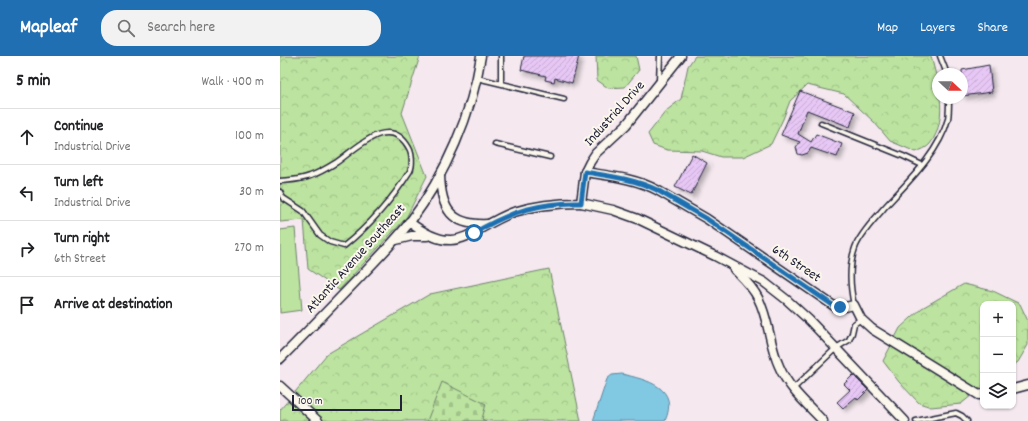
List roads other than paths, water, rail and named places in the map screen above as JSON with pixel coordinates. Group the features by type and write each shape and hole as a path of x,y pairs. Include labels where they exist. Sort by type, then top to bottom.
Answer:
{"street":[{"name":"Atlantic Avenue Southeast","path":"280,359 393,241 409,222 440,175 456,141 468,110 477,78 481,56"},
{"name":"Industrial Drive","path":"581,203 585,172 596,153 626,125 681,56"},
{"name":"6th Street","path":"585,172 632,180 657,190 707,219 834,306 845,307 854,305"},
{"path":"440,175 440,187 444,203 450,212 455,217 466,222 488,224"},
{"path":"393,241 405,237 430,236 446,240 461,239 514,212 557,204 581,203 613,210 629,216 728,263 764,282 809,320 905,421"},
{"path":"409,222 430,236"},
{"path":"728,263 746,281 758,298 763,310 778,366 786,380 793,390 823,421"},
{"path":"854,305 861,318 872,329 887,340 980,394"},
{"path":"1016,387 1028,385"},
{"path":"280,386 318,421"}],"lane":[{"path":"501,56 501,83"},
{"path":"659,85 660,56"},
{"path":"940,56 945,68"},
{"path":"477,78 564,99"},
{"path":"854,305 851,294 851,279 856,247 874,219 922,165 943,134 948,118 949,104"},
{"path":"821,123 922,165"},
{"path":"280,181 309,177 336,163 365,140 384,132 393,133 404,138 410,150 412,167 399,189 359,234 344,246 330,242 320,235 303,211 283,198 280,192"},
{"path":"495,144 550,157"},
{"path":"793,390 836,348 849,340 854,324 861,318"},
{"path":"916,421 956,413 967,421"},
{"path":"940,416 945,421"}],"water":[{"path":"622,374 651,383 665,393 668,400 668,409 665,421 593,421 607,379 612,375"}]}
